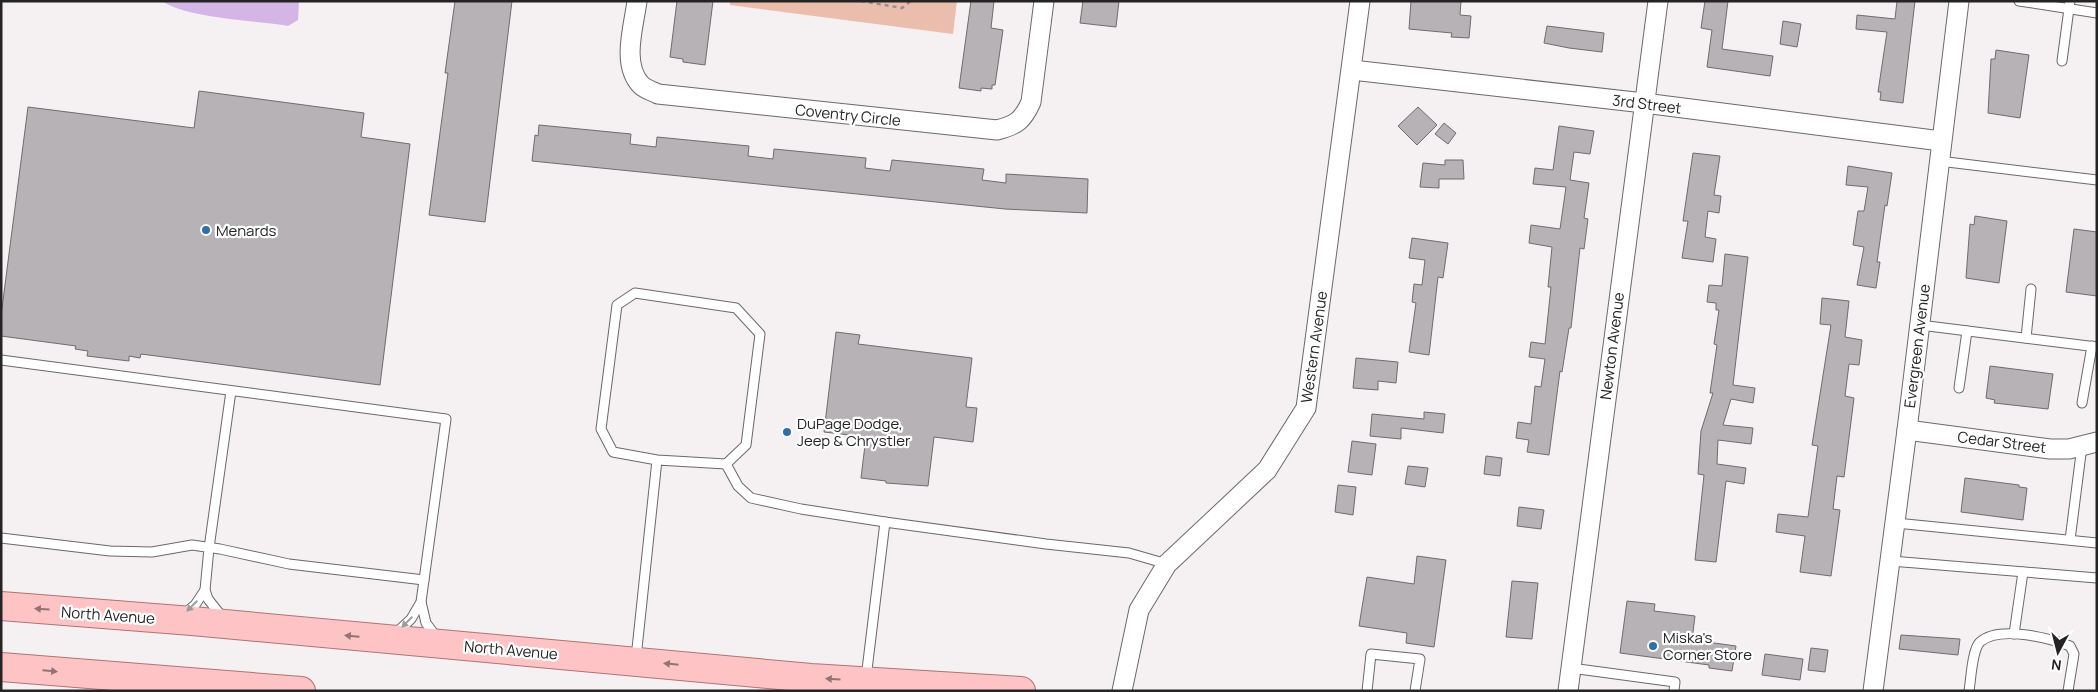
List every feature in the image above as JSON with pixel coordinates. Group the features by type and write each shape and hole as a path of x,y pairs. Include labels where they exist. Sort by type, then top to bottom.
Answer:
{"main road":[{"name":"North Avenue","path":"1,606 228,624 865,681 1021,691"},
{"path":"1,667 227,688 301,691"}],"street":[{"name":"Coventry Circle","path":"637,1 630,56 632,73 642,86 658,94 997,130 1011,127 1024,116 1032,102 1044,1"},
{"name":"Western Avenue","path":"1122,691 1140,610 1166,564 1267,470 1306,408 1360,1"},
{"name":"Newton Avenue","path":"1568,691 1658,1"},
{"name":"Evergreen Avenue","path":"1873,691 1908,430 1941,141 1960,1"},
{"name":"3rd Street","path":"1352,70 1644,103 1941,141"},
{"name":"Cedar Street","path":"1908,430 2050,449 2089,444"}],"lane":[{"path":"2019,1 2069,5 2097,13"},
{"path":"2062,62 2069,5"},
{"path":"1939,161 2097,180"},
{"path":"2026,338 2031,289"},
{"path":"636,294 736,308 760,334 746,446 726,464 657,460 613,452 601,429 617,306 636,294"},
{"path":"1920,325 2094,347 2082,403"},
{"path":"1958,388 1967,330"},
{"path":"1,360 446,419 421,602 426,622 442,644"},
{"path":"228,624 208,599 205,590 231,391"},
{"path":"2070,540 2089,444"},
{"path":"636,661 657,460"},
{"path":"726,464 738,486 751,498 801,509 885,522 1046,544 1129,553 1166,564"},
{"path":"865,681 885,522"},
{"path":"1896,523 2097,543"},
{"path":"1,538 110,552 152,552 192,546 289,564 424,580"},
{"path":"1891,561 2097,578"},
{"path":"2014,634 2023,572"},
{"path":"177,620 195,605 205,590"},
{"path":"388,639 411,619 421,602"},
{"path":"1969,691 1975,650 1981,642 2009,632 2070,646 2074,654 2068,691"},
{"path":"1367,691 1371,654 1420,659 1415,691"},
{"path":"1571,668 1675,682 1674,691"}],"path":[{"path":"861,1 902,8 911,1"}],"shaded area":[{"path":"162,1 299,1 298,20 288,26 222,18 187,11"},
{"path":"730,1 957,1 953,34 730,5"}],"building":[{"path":"455,1 512,1 485,222 429,215 448,73 445,73"},
{"path":"677,1 713,1 705,65 683,62 683,59 670,57"},
{"path":"971,1 994,1 991,28 1003,30 995,85 992,85 992,89 981,88 981,91 959,88"},
{"path":"1083,1 1119,1 1116,27 1080,23"},
{"path":"1411,1 1461,1 1460,15 1471,16 1469,38 1451,37 1452,33 1409,29"},
{"path":"1705,1 1728,1 1722,49 1773,56 1770,76 1707,67 1712,30 1701,28"},
{"path":"1897,1 1915,1 1903,103 1880,100 1881,92 1878,92 1887,32 1856,29 1857,15 1895,19"},
{"path":"1783,21 1801,24 1797,47 1780,44"},
{"path":"1547,26 1604,33 1602,52 1544,43"},
{"path":"1996,50 2029,55 2020,118 1988,113 1991,59 1995,59"},
{"name":"Menards","path":"199,91 364,113 361,137 410,144 380,385 141,354 140,358 129,356 129,361 87,356 88,351 75,349 76,346 1,336 1,316 28,107 194,128"},
{"path":"1418,107 1437,125 1417,145 1398,126"},
{"path":"1444,123 1456,133 1448,144 1435,134"},
{"path":"539,125 631,134 630,144 656,147 657,137 749,146 748,156 773,159 774,149 866,158 865,168 890,171 892,160 984,169 982,180 1006,183 1006,174 1088,179 1087,213 1005,209 532,161 535,135 538,136"},
{"path":"1559,126 1594,131 1590,154 1574,152 1570,180 1589,183 1584,218 1588,219 1584,249 1580,248 1571,328 1569,328 1562,372 1560,371 1549,455 1527,452 1529,440 1516,438 1518,422 1531,424 1535,386 1541,387 1545,359 1529,357 1531,342 1545,344 1551,287 1548,287 1552,247 1529,243 1531,225 1560,229 1566,187 1533,184 1535,168 1553,170"},
{"path":"1693,153 1720,156 1714,195 1721,196 1719,213 1708,211 1705,237 1716,239 1713,262 1682,258 1688,221 1683,221"},
{"path":"1445,160 1463,160 1464,179 1439,179 1439,188 1420,187 1423,163 1445,165"},
{"path":"1848,166 1892,173 1887,206 1885,205 1877,262 1880,262 1876,288 1857,285 1864,247 1853,245 1858,211 1864,211 1868,187 1846,185"},
{"path":"1975,216 2007,221 1999,283 1966,278 1970,224 1974,225"},
{"path":"2074,229 2097,232 2097,296 2066,292"},
{"path":"1412,238 1448,243 1443,278 1438,277 1429,355 1409,352 1416,303 1412,302 1414,284 1422,285 1425,260 1409,258"},
{"path":"1725,254 1748,257 1733,385 1755,388 1753,403 1731,399 1723,425 1753,428 1751,444 1718,440 1717,464 1746,468 1744,484 1726,481 1716,562 1695,560 1704,475 1698,474 1701,431 1713,393 1710,393 1717,345 1714,344 1719,310 1716,310 1716,303 1707,302 1709,285 1722,286"},
{"path":"1822,298 1849,301 1845,337 1862,340 1859,365 1849,364 1845,396 1854,398 1844,477 1837,476 1833,509 1840,510 1831,576 1800,572 1805,536 1776,532 1778,514 1808,517 1818,446 1812,445 1831,325 1820,324"},
{"path":"836,332 860,335 858,344 972,358 966,407 977,408 973,442 934,437 928,486 886,483 886,481 861,478 866,437 824,432"},
{"path":"1356,358 1398,362 1396,383 1378,381 1378,390 1353,388"},
{"path":"1990,366 2053,374 2048,409 1994,403 1995,400 1986,398"},
{"path":"1424,412 1445,414 1443,433 1401,428 1401,439 1370,436 1372,414 1424,419"},
{"path":"1352,441 1376,444 1372,475 1348,472"},
{"path":"1486,456 1502,458 1500,476 1484,474"},
{"path":"1408,466 1428,468 1425,487 1405,484"},
{"path":"1965,478 2019,485 2019,487 2027,488 2023,520 1961,512"},
{"path":"1338,485 1356,487 1353,515 1335,512"},
{"path":"1519,507 1544,510 1541,529 1517,526"},
{"path":"1417,556 1446,560 1434,647 1406,643 1407,633 1359,626 1367,577 1414,584"},
{"path":"1512,581 1538,583 1532,639 1506,637"},
{"path":"1627,601 1655,604 1654,611 1695,616 1692,640 1736,646 1732,671 1709,668 1709,665 1620,653"},
{"path":"1901,635 1960,639 1958,655 1899,649"},
{"path":"1811,648 1828,650 1825,672 1808,670"},
{"path":"1765,654 1803,659 1800,680 1762,675"}],"place":[{"name":"Menards","path":"206,230"},
{"name":"DuPage Dodge, Jeep & Chrystler","path":"787,432"},
{"name":"Miska's Corner Store","path":"1653,646"}]}
